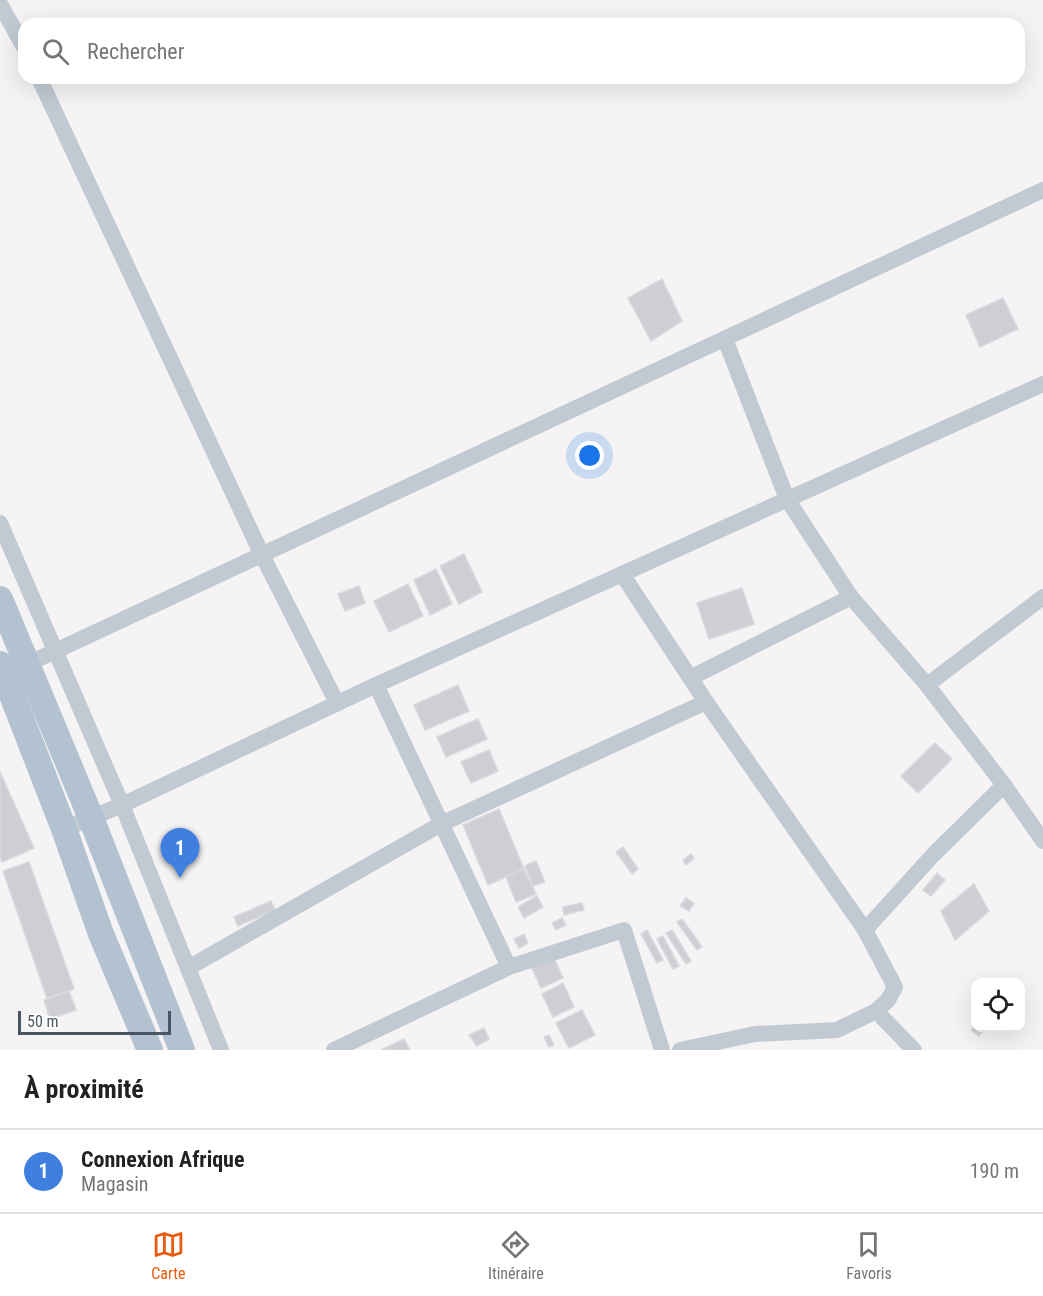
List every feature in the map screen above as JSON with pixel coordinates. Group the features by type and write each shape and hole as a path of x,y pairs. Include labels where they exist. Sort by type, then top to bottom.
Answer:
{"main road":[{"path":"0,598 8,670 101,934 150,1050"},
{"path":"8,670 90,818 182,1050"}],"street":[{"path":"0,4 18,36"},
{"path":"42,84 262,555 337,703"},
{"path":"8,670 56,651 1043,190"},
{"path":"725,339 787,499 851,597 927,685 1004,784 1043,840"},
{"path":"64,829 122,805 376,685 1043,384"},
{"path":"0,523 122,805 221,1050"},
{"path":"622,574 706,702 865,930 895,987 888,1000 876,1011 837,1030 755,1034 680,1050"},
{"path":"690,678 851,597"},
{"path":"927,685 1043,597"},
{"path":"376,685 509,967"},
{"path":"188,968 441,824 706,702"},
{"path":"865,930 933,855 1004,784"},
{"path":"334,1050 509,967 624,930 662,1050"},
{"path":"876,1011 914,1050"}],"building":[{"path":"662,279 682,321 651,341 628,298"},
{"path":"1003,298 1018,329 980,347 966,315"},
{"path":"464,554 482,592 459,604 440,566"},
{"path":"436,569 452,604 430,615 414,580"},
{"path":"408,584 423,616 389,632 374,601"},
{"path":"359,586 365,603 345,611 338,594"},
{"path":"742,588 754,624 709,639 697,603"},
{"path":"458,685 469,711 425,730 414,705"},
{"path":"478,719 487,739 446,757 437,737"},
{"path":"935,743 952,759 918,793 901,776"},
{"path":"489,750 498,771 471,783 461,762"},
{"path":"0,772 34,848 2,862 0,857"},
{"path":"499,809 524,869 488,885 463,825"},
{"path":"623,847 638,869 632,874 616,852"},
{"path":"691,854 694,858 686,865 683,860"},
{"path":"536,861 545,882 533,886 525,866"},
{"path":"29,862 74,989 47,998 3,871"},
{"path":"524,869 536,894 516,902 506,877"},
{"path":"937,873 945,880 931,896 923,890"},
{"path":"974,884 989,911 955,940 941,911"},
{"path":"537,896 543,907 524,918 518,907"},
{"path":"686,898 694,903 689,911 680,906"},
{"path":"271,901 275,910 238,926 234,917"},
{"path":"582,903 584,910 564,915 563,907"},
{"path":"562,918 566,925 556,930 552,923"},
{"path":"682,919 702,947 697,950 677,922"},
{"path":"647,930 663,960 657,963 641,934"},
{"path":"672,930 691,961 686,964 666,933"},
{"path":"524,934 528,943 519,948 514,939"},
{"path":"663,936 679,966 673,969 657,939"},
{"path":"553,956 563,978 541,988 531,966"},
{"path":"563,983 574,1007 553,1017 542,994"},
{"path":"69,991 76,1010 50,1019 44,1000"},
{"path":"582,1010 595,1035 569,1048 556,1023"},
{"path":"484,1028 489,1039 477,1046 469,1035"},
{"path":"549,1035 554,1045 549,1047 544,1037"},
{"path":"404,1039 410,1050 381,1050"}],"place":[{"name":"Connexion Afrique","path":"180,878"}]}
